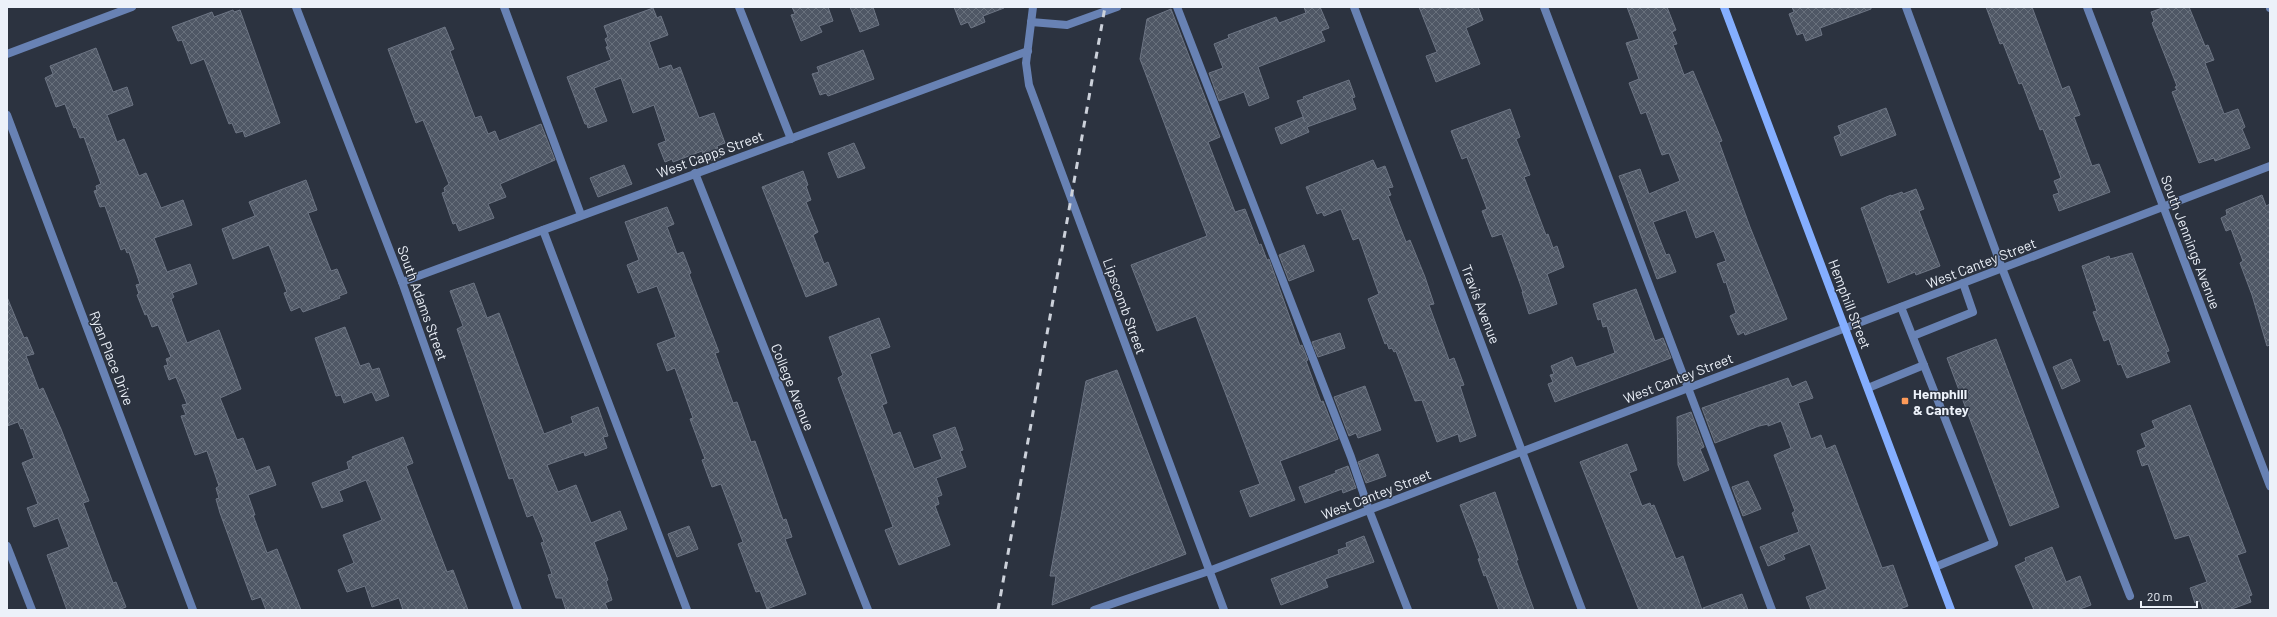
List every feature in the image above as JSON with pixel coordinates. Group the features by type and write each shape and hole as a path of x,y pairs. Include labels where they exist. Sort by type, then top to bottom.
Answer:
{"main road":[{"name":"Hemphill Street","path":"1724,7 1951,610"}],"street":[{"path":"7,54 132,7"},
{"name":"South Adams Street","path":"296,7 402,282 518,610"},
{"path":"504,7 581,215"},
{"path":"739,7 791,139"},
{"name":"Lipscomb Street","path":"1033,7 1028,51 1029,85 1224,610"},
{"path":"1032,22 1067,25 1117,7"},
{"path":"1177,7 1351,457 1369,510 1408,610"},
{"name":"Travis Avenue","path":"1354,7 1582,610"},
{"path":"1544,7 1772,610"},
{"path":"1906,7 2002,268 2130,596"},
{"name":"South Jennings Avenue","path":"2087,7 2270,486"},
{"name":"West Capps Street","path":"402,282 1028,51"},
{"name":"Ryan Place Drive","path":"7,115 193,610"},
{"name":"West Cantey Street","path":"1094,610 1209,571 2270,166"},
{"name":"College Avenue","path":"694,173 868,610"},
{"path":"543,230 687,610"},
{"path":"1913,336 1973,312 1963,283"},
{"path":"1901,307 1994,543 1935,567"},
{"path":"1868,388 1924,365"},
{"path":"7,546 32,610"}],"building":[{"path":"792,7 828,7 833,21 819,26 822,32 801,41 791,15 795,14"},
{"path":"850,7 873,7 879,25 860,32"},
{"path":"954,7 1004,8 983,16 985,22 971,28 968,22 961,25"},
{"path":"1304,7 1320,7 1329,28 1321,31 1325,41 1258,67 1269,98 1249,106 1244,92 1219,101 1209,73 1223,68 1214,44 1229,38 1228,35 1276,17 1279,23 1306,13"},
{"path":"1419,7 1478,7 1483,20 1466,28 1480,64 1436,82 1426,56 1437,52"},
{"path":"1627,7 1667,7 1676,30 1672,32 1677,44 1673,45 1684,75 1693,71 1722,141 1719,142 1750,227 1787,319 1745,335 1744,332 1738,335 1730,316 1736,313 1726,282 1724,283 1717,264 1726,261 1714,231 1696,238 1686,210 1653,222 1666,255 1669,254 1676,272 1657,279 1619,176 1640,169 1649,194 1680,181 1669,153 1662,155 1646,112 1641,114 1629,83 1639,79 1626,43 1639,39"},
{"path":"1792,7 1871,7 1871,9 1820,28 1822,35 1806,41 1803,33 1797,35 1789,14 1794,12"},
{"path":"1986,7 2032,7 2062,89 2069,86 2080,115 2074,117 2092,166 2099,164 2110,192 2059,211 2053,195 2059,193 2054,181 2061,178 2043,129 2040,130 2022,83 2019,84 2003,43 2000,44"},
{"path":"2165,7 2189,7 2205,46 2208,45 2214,60 2205,63 2224,114 2238,109 2245,127 2242,129 2250,148 2215,161 2214,158 2199,163 2172,92 2177,90 2175,87 2177,86 2152,23 2154,21 2151,12"},
{"path":"653,8 657,18 661,16 668,35 649,42 659,69 671,65 673,70 680,67 699,118 714,113 725,143 717,146 721,157 706,162 702,151 673,162 672,159 665,162 658,144 666,141 654,105 633,113 621,78 594,88 607,121 588,128 587,124 585,124 567,77 611,60 606,47 608,46 605,39 608,37 604,26"},
{"path":"1171,9 1220,137 1208,142 1235,212 1245,209 1259,245 1261,244 1267,260 1269,259 1300,346 1302,345 1308,360 1306,361 1321,402 1323,401 1338,439 1280,461 1295,500 1250,517 1240,491 1260,484 1196,316 1157,331 1131,265 1207,236 1140,59 1147,19"},
{"path":"233,10 234,12 240,10 280,123 245,137 243,131 236,133 232,123 229,124 204,59 191,64 182,40 178,41 172,27 212,12 214,17"},
{"path":"445,27 454,49 450,51 475,118 481,116 488,134 495,131 499,141 541,124 555,160 500,184 506,197 488,204 494,218 459,231 456,223 453,224 442,193 445,192 444,188 449,184 423,120 416,123 388,49"},
{"path":"96,48 113,92 127,87 133,105 107,115 117,142 124,139 139,176 146,173 161,208 183,200 192,225 154,238 167,272 190,264 197,284 172,293 174,297 171,299 187,343 219,330 241,389 220,398 237,440 243,438 256,471 269,466 276,485 248,495 255,515 253,515 267,553 277,549 301,610 266,610 261,597 252,600 220,513 216,499 219,498 216,488 219,486 207,451 195,455 181,416 186,415 182,405 187,404 176,377 169,380 164,366 168,365 166,359 171,357 158,325 152,327 147,314 145,315 137,295 139,294 136,285 140,284 129,252 127,253 125,248 121,250 105,206 100,207 94,191 97,190 96,186 101,184 84,137 80,138 76,127 74,128 65,104 56,107 45,78 53,74 50,66"},
{"path":"863,50 874,79 828,96 826,93 820,95 812,74 819,72 817,67"},
{"path":"1349,80 1355,97 1352,98 1356,109 1307,127 1309,132 1281,144 1275,128 1303,117 1305,122 1297,101 1304,99 1303,97"},
{"path":"1886,108 1896,135 1841,156 1834,137 1841,134 1838,126"},
{"path":"1510,109 1520,137 1516,139 1530,175 1524,177 1546,235 1548,234 1553,248 1557,246 1564,267 1547,274 1557,304 1529,314 1523,292 1502,234 1492,237 1482,211 1487,209 1467,157 1462,159 1451,131"},
{"path":"854,143 865,168 838,178 828,153"},
{"path":"1373,160 1377,169 1385,166 1393,187 1388,188 1391,195 1388,196 1406,242 1410,240 1425,277 1434,304 1429,305 1449,360 1454,358 1464,385 1460,386 1476,436 1460,442 1458,434 1437,442 1422,400 1415,401 1396,351 1394,352 1392,348 1389,349 1387,343 1385,344 1368,299 1379,294 1359,238 1353,240 1341,209 1324,216 1322,212 1317,214 1306,187"},
{"path":"624,165 632,184 598,197 590,178"},
{"path":"803,171 811,200 806,202 818,232 813,235 824,264 828,262 837,285 806,297 762,187"},
{"path":"306,180 317,210 308,213 331,271 337,269 347,293 339,296 340,298 303,312 300,307 291,311 284,293 287,292 269,245 233,259 222,229 255,216 249,202"},
{"path":"1916,189 1924,209 1919,211 1940,266 1916,275 1915,272 1888,283 1861,208 1891,195 1902,192 1903,194"},
{"path":"2262,195 2266,206 2270,204 2270,345 2267,346 2252,295 2240,263 2243,261 2231,229 2226,231 2221,218 2227,215 2226,210"},
{"path":"667,207 674,224 667,227 677,254 683,252 691,273 689,274 719,352 715,353 733,403 737,402 751,442 755,441 783,520 786,519 792,537 785,539 806,594 767,609 760,591 756,592 738,544 743,542 721,484 712,487 702,460 705,459 690,419 693,418 675,368 667,371 657,344 676,337 657,286 638,293 627,265 639,260 625,222"},
{"path":"1304,245 1314,271 1289,281 1279,255"},
{"path":"2132,253 2169,351 2166,352 2170,362 2127,378 2121,364 2118,365 2109,339 2104,341 2093,312 2097,311 2082,266 2109,256 2110,259"},
{"path":"474,283 487,318 499,313 544,434 573,423 571,417 598,407 608,436 603,437 607,448 585,456 584,452 547,465 558,492 576,485 591,523 620,511 627,529 594,542 608,580 606,581 612,600 605,603 608,610 566,610 562,598 556,598 548,575 552,574 541,543 544,542 533,515 527,517 513,478 509,479 457,329 463,326 450,291"},
{"path":"1636,289 1655,341 1663,338 1671,358 1555,402 1548,384 1553,382 1550,375 1554,374 1551,366 1572,357 1576,367 1615,353 1607,326 1603,327 1601,319 1598,320 1593,304"},
{"path":"7,297 24,338 27,337 34,354 26,356 39,390 43,388 61,429 89,501 83,503 113,583 116,582 126,607 118,610 67,610 47,555 69,547 58,518 34,527 27,508 38,504 22,463 34,458 23,428 21,429 18,422 7,426"},
{"path":"879,318 890,347 870,354 887,403 882,405 893,435 900,432 914,469 942,459 933,435 955,427 963,450 960,451 966,467 936,478 942,495 937,497 939,504 935,506 950,545 899,565 885,530 893,527 838,378 843,375 829,337"},
{"path":"345,327 360,366 369,363 372,370 379,368 389,396 376,401 372,392 344,403 341,395 336,396 315,338"},
{"path":"1340,333 1345,348 1318,357 1312,342"},
{"path":"1996,339 2059,507 2010,526 1947,358"},
{"path":"2071,359 2080,381 2062,389 2053,367"},
{"path":"1117,370 1186,554 1052,605 1056,576 1050,576 1086,381"},
{"path":"1788,378 1792,387 1806,381 1813,398 1798,403 1811,439 1821,435 1826,449 1835,445 1882,568 1893,565 1908,606 1897,610 1811,610 1806,597 1827,589 1810,544 1783,555 1785,559 1768,566 1760,547 1799,532 1792,513 1795,511 1774,455 1791,448 1781,421 1768,426 1768,424 1759,426 1715,443 1702,408"},
{"path":"1365,386 1381,430 1358,438 1356,433 1349,436 1334,397"},
{"path":"2190,405 2246,552 2237,555 2252,595 2249,596 2251,602 2229,610 2203,610 2200,601 2195,603 2190,588 2207,582 2189,535 2175,539 2148,464 2142,466 2137,451 2146,447 2141,434 2155,428 2152,421"},
{"path":"1691,412 1704,447 1700,449 1709,470 1684,481 1678,465 1677,417"},
{"path":"403,437 413,463 406,466 447,572 453,570 468,610 403,610 399,598 372,607 365,586 347,592 338,570 354,563 343,535 382,520 366,480 339,491 343,501 322,508 312,483 349,469 347,462 353,459 352,457"},
{"path":"1627,444 1637,470 1629,473 1642,506 1650,503 1651,506 1654,505 1676,559 1683,556 1702,610 1639,610 1580,462"},
{"path":"1378,454 1386,476 1366,483 1358,462"},
{"path":"1348,466 1356,488 1343,493 1342,489 1305,503 1299,487 1336,473 1335,471"},
{"path":"1748,481 1761,509 1743,516 1732,487"},
{"path":"1495,492 1518,560 1516,560 1534,610 1499,610 1486,575 1484,576 1478,559 1480,558 1460,505"},
{"path":"689,526 698,549 677,557 668,534"},
{"path":"1364,536 1374,562 1325,579 1328,587 1281,605 1271,579 1339,554 1338,550 1347,547 1346,543"},
{"path":"2052,547 2066,582 2080,576 2091,605 2077,610 2034,610 2015,566 2026,561 2025,558"},
{"path":"1742,594 1748,610 1703,610 1703,608"}],"railway":[{"path":"998,610 1105,7"}],"place":[{"name":"Hemphill & Cantey","path":"1905,401"}]}
